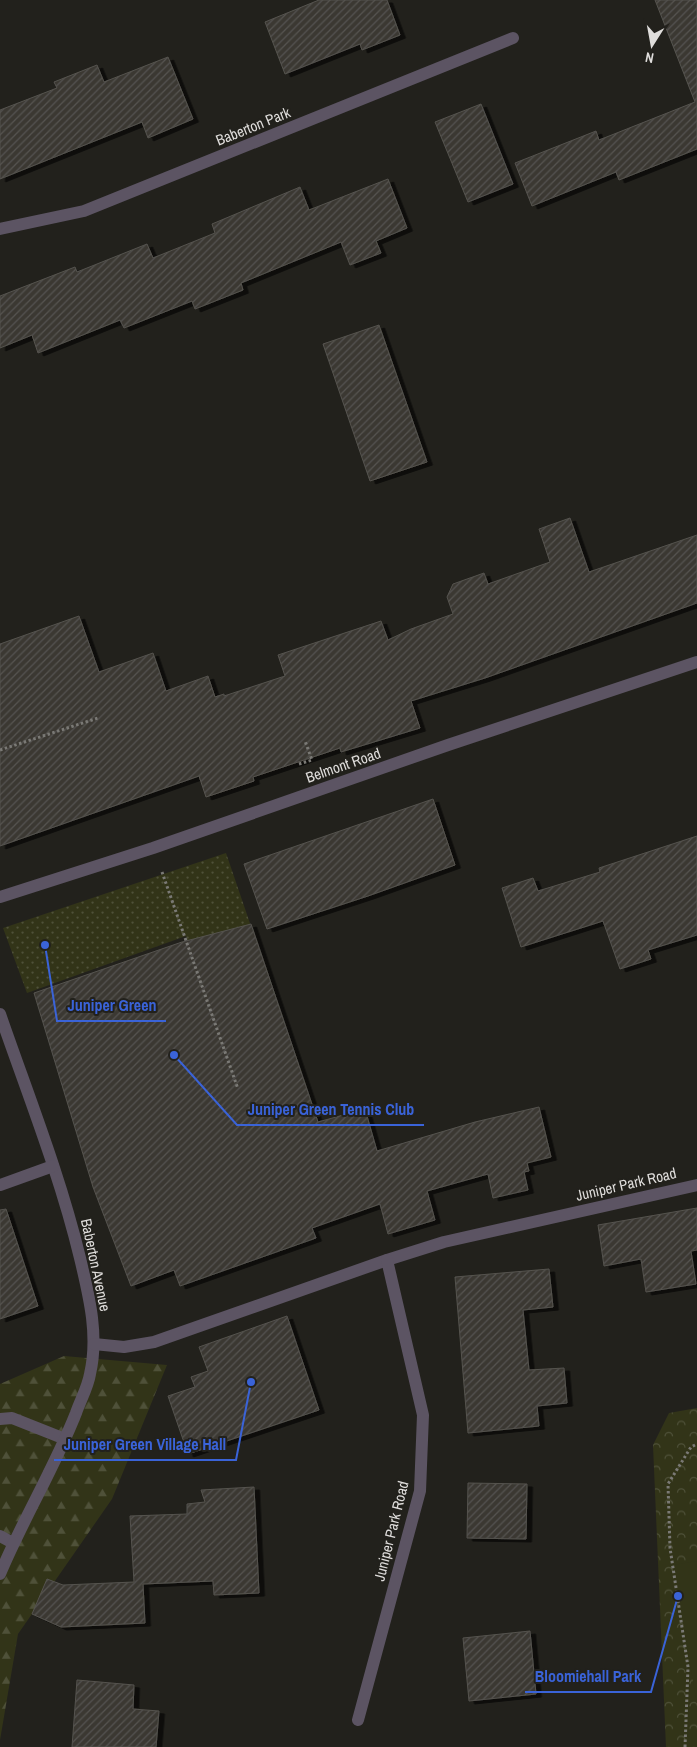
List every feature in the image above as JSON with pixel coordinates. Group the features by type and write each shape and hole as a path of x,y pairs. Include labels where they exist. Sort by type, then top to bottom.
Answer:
{"street":[{"name":"Baberton Park","path":"0,229 84,211 513,38"},
{"name":"Belmont Road","path":"0,897 153,848 448,745 697,662"},
{"name":"Baberton Avenue","path":"0,1014 72,1223 90,1302 94,1344 90,1375 65,1439 13,1543 0,1574"},
{"path":"0,1185 53,1166"},
{"name":"Juniper Park Road","path":"94,1344 124,1347 154,1342 387,1260 444,1242 697,1185"},
{"name":"Juniper Park Road","path":"358,1720 420,1491 423,1415 387,1260"},
{"path":"0,1420 12,1418 65,1439"},
{"path":"0,1536 13,1543"}],"path":[{"path":"0,750 98,718"},
{"path":"300,764 312,760 305,741"},
{"path":"162,873 238,1089"},
{"path":"685,1747 688,1667 670,1548 668,1484 691,1447 697,1444"}],"green space":[{"path":"226,853 314,1111 256,1131 186,936 27,993 3,928"},
{"path":"64,1356 167,1365 112,1499 18,1634 0,1740 0,1384"},
{"path":"697,1408 697,1747 666,1747 653,1445 669,1413"},
{"path":"697,1561 697,1704 673,1565"}],"building":[{"path":"319,0 387,0 400,35 362,50 360,44 285,74 265,22"},
{"path":"655,0 697,0 697,149 619,180 616,172 532,206 515,163 596,131 599,140 695,102"},
{"path":"168,57 193,119 148,138 142,122 0,179 0,110 57,88 54,82 97,65 104,82"},
{"path":"481,104 513,184 468,202 435,122"},
{"path":"388,179 407,228 376,241 381,253 350,265 341,242 241,283 243,290 195,309 192,301 124,328 120,320 38,353 32,335 0,348 0,296 75,267 77,272 147,244 153,258 215,233 212,224 300,187 309,210"},
{"path":"379,325 427,462 370,481 323,344"},
{"path":"570,518 589,572 697,535 697,603 485,678 411,701 420,728 341,752 340,748 253,777 254,781 206,797 199,776 0,846 0,644 79,616 99,672 153,653 166,691 208,676 215,697 224,694 224,696 285,676 278,655 381,621 388,640 411,629 453,614 447,597 453,584 484,573 488,584 550,562 539,529"},
{"path":"433,799 455,865 267,929 244,864"},
{"path":"697,836 697,935 648,950 651,959 620,969 603,921 521,947 502,888 533,878 538,891 600,872 599,868"},
{"path":"251,924 318,1122 365,1109 377,1151 475,1122 539,1107 551,1157 527,1163 529,1171 524,1172 528,1190 493,1198 488,1174 427,1191 435,1220 388,1234 380,1204 312,1228 316,1238 180,1286 174,1270 131,1286 93,1187 34,993 182,942"},
{"path":"697,1208 697,1250 691,1251 696,1284 646,1292 641,1259 604,1266 598,1225"},
{"path":"6,1209 38,1306 0,1319 0,1210"},
{"path":"549,1269 553,1307 523,1310 529,1370 564,1368 567,1403 537,1406 539,1426 468,1433 455,1277"},
{"path":"287,1316 319,1410 188,1454 168,1396 195,1387 191,1377 208,1371 199,1347"},
{"path":"468,1483 527,1484 526,1539 467,1538"},
{"path":"254,1487 259,1593 214,1595 213,1581 143,1584 145,1623 61,1627 32,1614 47,1579 63,1585 134,1582 130,1516 187,1514 187,1504 205,1502 201,1490"},
{"path":"530,1631 536,1694 469,1701 463,1638"},
{"path":"77,1680 134,1685 133,1709 159,1711 156,1747 72,1747"}],"place":[{"name":"Juniper Green","path":"45,945"},
{"name":"Juniper Green Tennis Club","path":"174,1055"},
{"name":"Juniper Green Village Hall","path":"251,1382"},
{"name":"Bloomiehall Park","path":"678,1596"}]}
